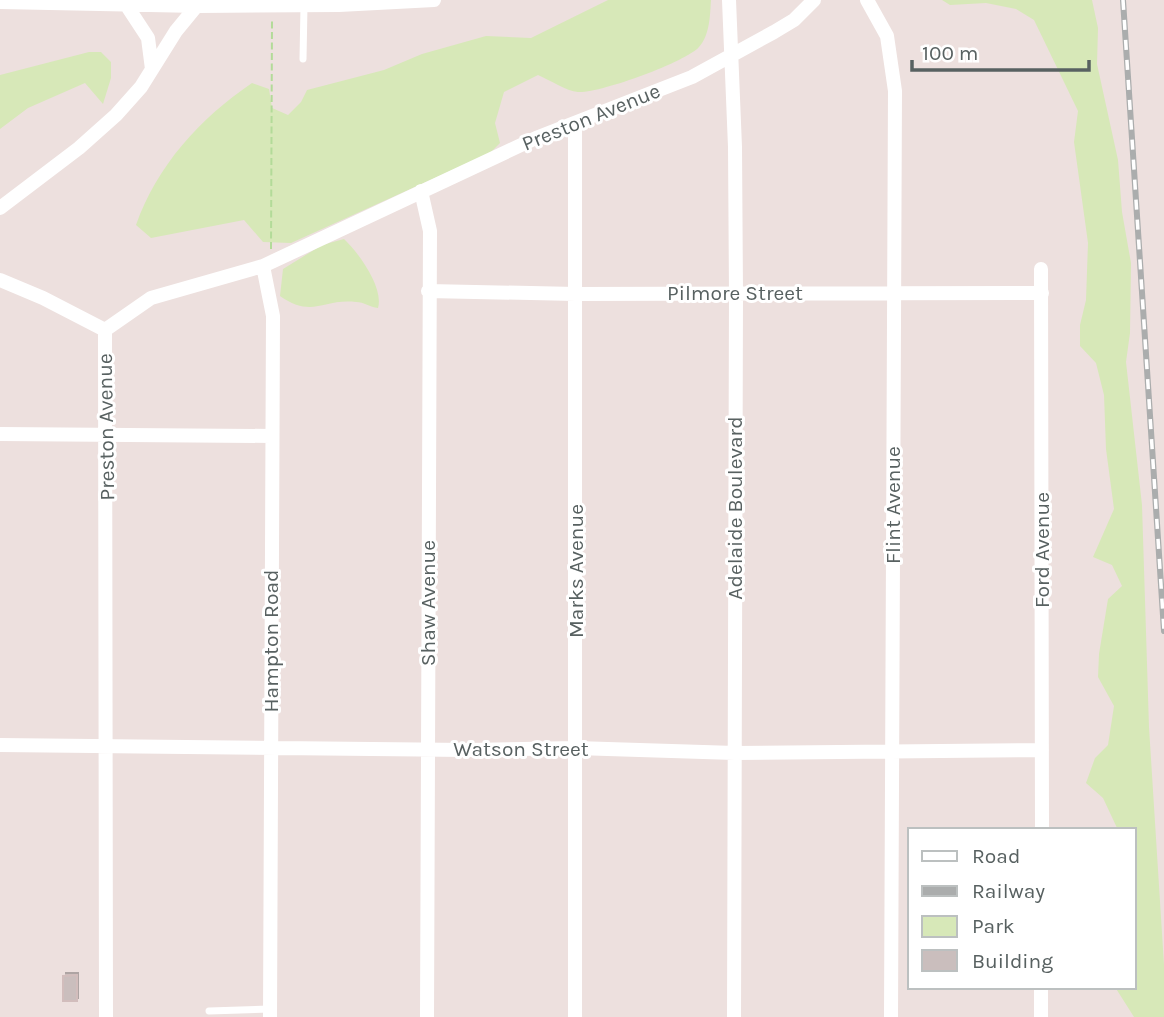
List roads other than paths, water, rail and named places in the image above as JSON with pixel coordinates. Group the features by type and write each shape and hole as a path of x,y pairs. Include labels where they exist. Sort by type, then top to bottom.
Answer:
{"street":[{"path":"0,2 48,1 127,6 199,3 304,6 434,0"},
{"name":"Adelaide Boulevard","path":"729,0 736,293 734,1017"},
{"name":"Preston Avenue","path":"106,1017 105,330 151,298 267,264 536,138 680,83 794,20 814,0"},
{"name":"Flint Avenue","path":"867,0 887,36 895,73 891,1017"},
{"path":"0,208 97,133 141,87 176,31 199,3"},
{"path":"127,6 148,38 152,69"},
{"name":"Marks Avenue","path":"575,124 575,1017"},
{"name":"Shaw Avenue","path":"421,191 430,231 427,1017"},
{"name":"Hampton Road","path":"267,264 273,316 270,1013"},
{"name":"Ford Avenue","path":"1041,269 1042,828"},
{"path":"0,280 43,298 105,330"},
{"name":"Pilmore Street","path":"428,291 576,294 1042,293"},
{"path":"0,434 272,436"},
{"name":"Watson Street","path":"0,745 576,748 735,753 1042,750"},
{"path":"1041,989 1041,1017"}],"lane":[{"path":"303,59 304,6"},
{"path":"209,1011 270,1013"}],"railway":[{"path":"1123,0 1164,631"}]}
